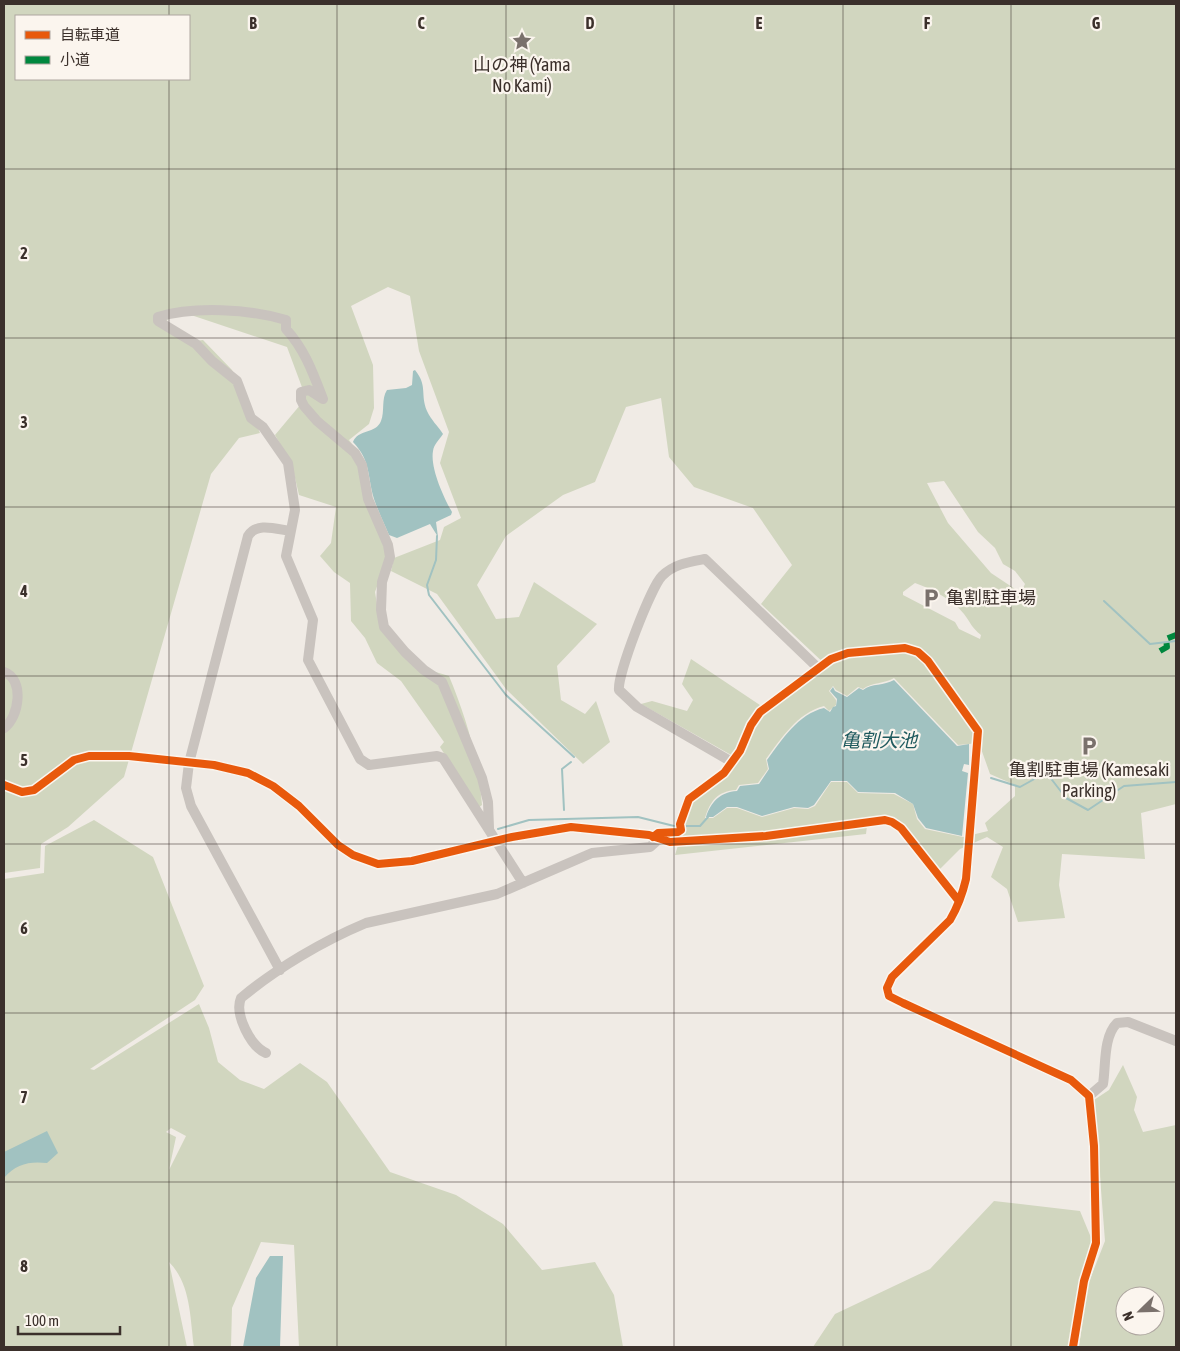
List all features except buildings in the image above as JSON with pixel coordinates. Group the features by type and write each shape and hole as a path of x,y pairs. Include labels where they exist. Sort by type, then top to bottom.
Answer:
{"street":[{"path":"489,828 488,802 482,778 442,682 424,670 405,652 384,627 381,610 382,582 390,556 388,545 368,499 362,465 359,459 317,421 301,400 301,392 309,390 323,399 308,360 297,341 286,329 286,320 263,314 205,311 177,311 158,317 158,322 196,344 212,361 237,381 251,418 263,427 288,463 295,510 290,531 287,560 313,620 308,660 360,759 369,765 437,756 443,758 523,883"},
{"path":"280,970 188,798 186,788 189,763 248,536 251,531 257,528 290,531"},
{"path":"732,762 637,707 619,690 620,678 644,613 654,588 662,576 675,567 704,559 818,668"},
{"path":"266,1053 257,1047 248,1032 238,1005 241,998 280,970 348,930 366,923 497,894 592,853 650,846 658,833 678,832 692,794 724,773 740,751 753,720 760,712 831,659 848,653 905,648 912,650 928,661 978,731 966,879 963,893 958,900 956,911 950,920 892,977 887,988 890,996 1071,1080 1088,1096 1094,1146 1096,1243 1084,1281 1073,1347"},
{"path":"4,672 8,673 16,686 17,703 14,717 4,728"},
{"path":"4,785 22,792 34,790 74,760 104,754 214,765 248,774 267,782 286,794 338,844 353,855 378,864 412,861 496,840 544,830 571,827 593,828 670,842 716,840 876,821 892,822 901,828 958,900"},
{"path":"1088,1096 1103,1084 1112,1028 1117,1023 1128,1022 1176,1041"}],"green space":[{"path":"4,4 1176,4 1176,804 1141,813 1145,859 1062,854 1059,885 1065,918 1018,922 1007,889 991,877 1003,847 987,837 960,849 939,870 903,824 868,818 866,834 675,855 692,800 722,781 740,760 641,704 652,701 687,711 693,700 682,684 691,659 769,711 827,666 761,604 792,565 753,508 694,487 669,457 661,398 626,407 595,482 563,495 506,536 477,585 496,619 519,617 534,582 597,624 557,666 561,700 585,714 596,701 610,742 583,764 506,689 437,594 391,571 394,558 440,540 444,527 461,518 440,463 449,432 419,351 410,296 388,287 351,306 373,365 374,408 369,424 349,440 361,456 372,499 391,548 375,592 381,629 429,670 449,676 471,739 478,771 482,805 478,808 440,747 444,742 401,681 377,663 365,638 351,621 350,583 334,572 320,556 331,543 336,507 299,495 292,465 275,435 306,398 287,347 173,309 163,328 188,342 203,340 232,370 260,433 239,438 211,474 124,777 68,827 41,844 40,868 4,873","holes":["944,481 978,532 995,548 1003,564 1015,571 1025,584 1021,593 991,573 948,523 927,483","915,583 928,588 954,604 981,635 980,639 959,629 955,622 903,595 903,592","894,678 958,745 979,743 990,774 1015,785 1015,796 985,823 988,831 963,837 925,829 917,819 913,804 894,794 858,793 847,782 831,782 815,806 808,809 794,808 762,817 737,808 727,808 713,818 705,818 712,802 724,792 736,790 739,785 758,783 768,769 766,759 790,728 806,714 824,706 829,711 836,705 836,700 829,691 833,686 836,690 847,696 858,687 863,689"]},
{"path":"94,820 153,857 204,986 195,1000 90,1069 94,1070 199,1004 209,1028 218,1062 240,1080 264,1089 300,1063 327,1082 390,1172 456,1195 503,1224 542,1270 595,1262 614,1295 623,1347 299,1347 294,1245 261,1242 232,1308 231,1347 194,1347 186,1291 182,1280 169,1262 187,1347 4,1347 4,879 44,873 45,846","holes":["171,1128 186,1136 169,1170 176,1137 166,1132"]},
{"path":"1123,1065 1137,1097 1134,1110 1143,1132 1176,1125 1176,1347 1079,1347 1087,1287 1105,1241 1094,1100 1109,1090"},
{"path":"994,1201 1080,1211 1092,1240 1069,1347 813,1347 835,1314 930,1269"}],"water":[{"path":"415,370 423,386 427,411 443,434 434,446 433,458 438,483 452,512 451,515 436,522 438,537 430,524 397,538 389,535 374,499 366,462 353,442 359,435 379,425 387,390 406,388 412,385 413,371"},
{"name":"亀割大池","path":"894,680 957,746 969,744 969,765 964,764 962,771 968,773 962,836 926,828 918,818 913,804 895,793 858,792 847,781 831,781 814,805 808,808 794,807 762,816 737,807 727,807 713,817 706,817 714,802 721,796 737,791 740,786 759,784 769,769 767,760 798,722 815,711 824,708 830,712 836,706 837,699 830,691 833,687 835,691 847,697 859,688 863,690 870,686"},
{"path":"47,1131 58,1153 47,1163 23,1164 13,1169 4,1178 4,1152"},
{"path":"270,1256 283,1256 280,1347 243,1347 256,1278"}],"waterway":[{"path":"437,536 436,560 427,585 429,595 506,695 574,757"},
{"path":"1104,601 1150,644 1176,641"},
{"path":"564,810 562,769 571,762"},
{"path":"991,778 1020,787 1038,777 1049,776 1066,798 1088,810 1124,786 1176,782"},
{"path":"498,829 529,820 638,817 678,827"},
{"path":"685,826 700,826 708,817"}],"marked path":[{"path":"1160,651 1167,647 1166,639 1176,635"}],"cycle path":[{"path":"653,837 658,833 678,832 681,830 680,824 689,799 724,773 740,751 751,725 760,712 831,659 848,653 905,648 918,652 928,661 978,731 966,879 960,900 950,920 892,977 887,988 889,996 1071,1080 1089,1096 1094,1146 1096,1243 1084,1281 1073,1347"},
{"path":"4,785 22,792 34,790 74,760 89,756 129,756 214,765 248,773 273,786 299,806 338,845 353,855 378,864 412,861 512,837 571,827 649,835 670,842 766,836 885,820 901,828 958,900"}],"place":[{"name":"山の神 (Yama No Kami)","path":"522,41"},
{"name":"亀割駐車場","path":"931,598"},
{"name":"亀割駐車場 (Kamesaki Parking)","path":"1089,746"}]}
